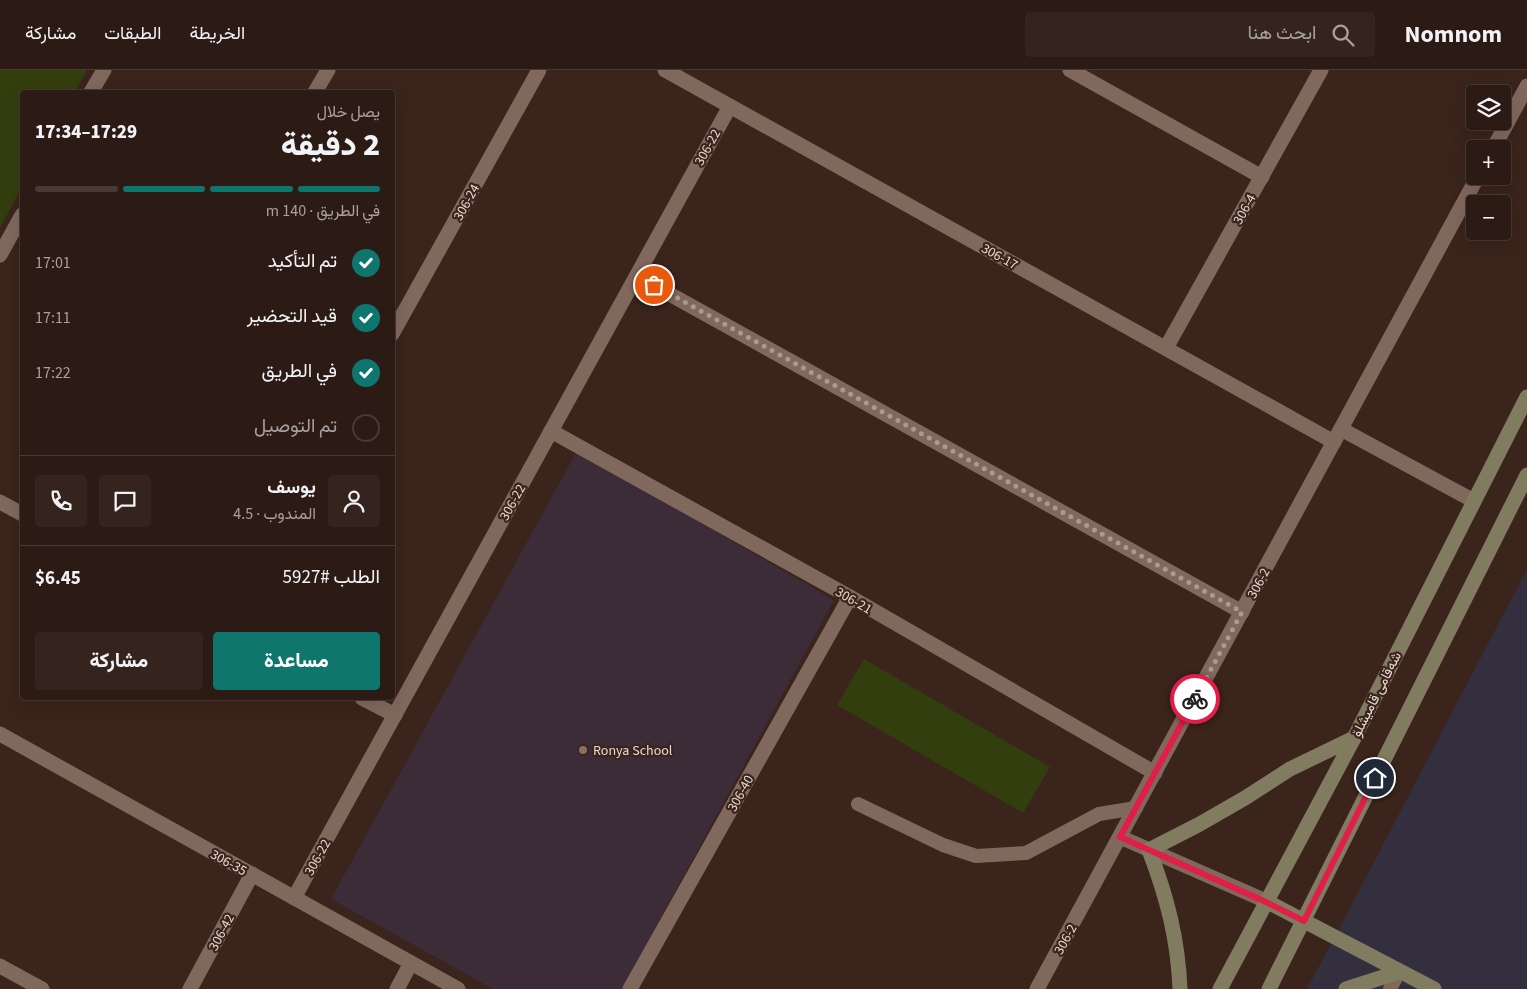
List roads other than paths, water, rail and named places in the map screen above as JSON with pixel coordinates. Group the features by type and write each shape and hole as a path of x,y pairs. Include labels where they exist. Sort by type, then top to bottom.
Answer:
{"street":[{"path":"92,90 104,70"},
{"path":"316,90 328,70"},
{"name":"306-24","path":"395,329 539,70"},
{"name":"306-17","path":"665,70 1166,348 1474,501"},
{"path":"1070,70 1262,177"},
{"name":"306-4","path":"1166,348 1321,70"},
{"path":"1498,140 1527,86"},
{"name":"306-22","path":"294,898 730,106"},
{"name":"306-2","path":"1037,989 1473,185"},
{"path":"0,255 20,219"},
{"path":"637,276 1242,612"},
{"name":"شەقامی قامیشلۆ","path":"1220,989 1354,738 1527,397"},
{"name":"306-21","path":"551,431 850,597 1155,773"},
{"path":"1269,989 1527,476"},
{"path":"0,502 20,513"},
{"name":"306-40","path":"630,989 850,597"},
{"path":"366,700 395,715"},
{"name":"306-35","path":"0,734 458,989"},
{"path":"1149,850 1221,812 1290,769 1354,738"},
{"path":"1120,837 1266,902 1434,989"},
{"path":"1149,850 1163,886 1173,923 1179,961 1180,989"},
{"name":"306-42","path":"190,989 252,874"},
{"path":"397,989 412,963"},
{"path":"0,966 42,989"},
{"path":"1346,989 1399,972"}],"lane":[{"path":"858,804 943,845 976,856 1026,853 1099,814 1136,808"},
{"path":"1390,989 1399,972"}],"place":[{"name":"Ronya School","path":"583,750"}]}
